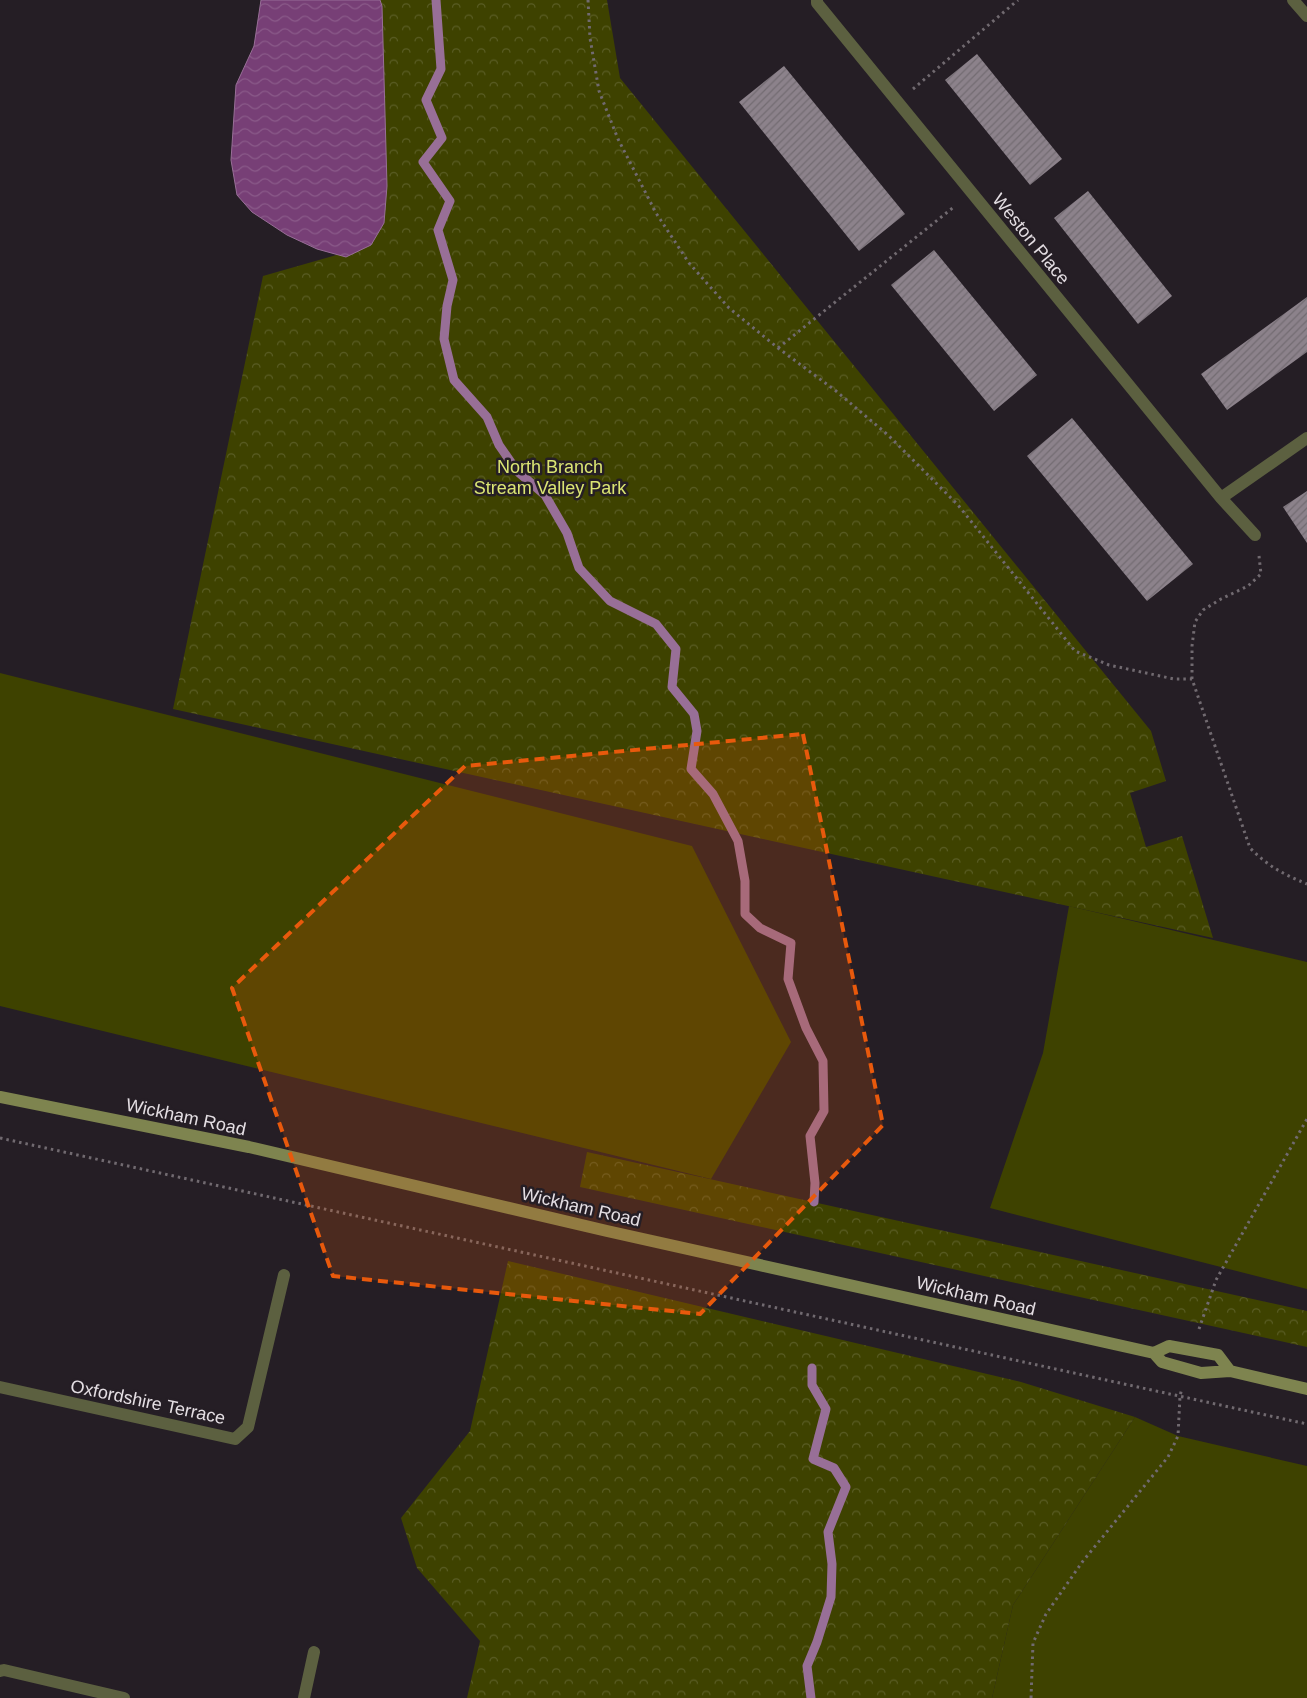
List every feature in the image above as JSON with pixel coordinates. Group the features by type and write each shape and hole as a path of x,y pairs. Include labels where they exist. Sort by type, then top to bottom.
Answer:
{"street":[{"name":"Weston Place","path":"817,0 817,4 971,193 1221,498 1255,535"},
{"path":"1293,0 1307,16"},
{"path":"1221,498 1307,438"},
{"name":"Wickham Road","path":"0,1096 249,1148 617,1233 1154,1353 1162,1362 1200,1374 1230,1371 1307,1388"},
{"name":"Oxfordshire Terrace","path":"0,1387 235,1439 248,1427 284,1275"},
{"name":"Wickham Road","path":"1154,1353 1169,1346 1218,1355 1230,1371"},
{"path":"304,1698 314,1652"},
{"path":"0,1670 124,1698"}],"path":[{"path":"588,0 590,38 599,91 618,139 656,213 689,263 729,308 778,348 836,391 888,435 958,504 1075,651 1109,665 1174,679 1192,679"},
{"path":"898,103 1018,0"},
{"path":"778,348 971,193"},
{"path":"1255,535 1261,574 1248,586 1221,598 1203,610 1195,622 1192,646 1192,679 1250,848 1266,863 1286,875 1307,884"},
{"path":"1193,1350 1216,1280 1307,1118"},
{"path":"0,1138 1307,1424"},
{"path":"1031,1698 1033,1643 1046,1614 1083,1561 1168,1457 1178,1436 1180,1396 1188,1370"}],"highlighted area":[{"path":"803,734 883,1125 700,1314 333,1276 232,988 465,766"}],"green space":[{"name":"North Branch Stream Valley Park","path":"370,0 607,0 620,78 1151,731 1166,781 1130,793 1146,847 1182,836 1213,938 173,709 263,276 340,254"},
{"path":"0,673 692,846 791,1042 711,1179 0,1006"},
{"path":"1069,906 1307,962 1307,1289 990,1208 1043,1053"},
{"path":"587,1152 1307,1311 1307,1347 580,1187"},
{"path":"508,1261 1021,1382 1135,1417 1013,1605 992,1698 467,1698 480,1641 417,1568 401,1518 470,1431"},
{"path":"1135,1417 1178,1436 1307,1466 1307,1698 992,1698 1013,1605"}],"water":[{"path":"261,0 380,0 382,6 387,186 384,223 371,245 346,257 317,249 287,235 252,212 237,195 231,160 236,85 254,46"}],"building":[{"path":"977,54 1062,159 1030,185 945,80"},
{"path":"784,66 905,214 859,251 739,102"},
{"path":"1088,191 1172,296 1138,324 1054,218"},
{"path":"934,250 1037,375 994,411 891,285"},
{"path":"1307,297 1307,352 1227,410 1201,374"},
{"path":"1072,418 1193,564 1147,601 1027,456"},
{"path":"1307,491 1307,543 1283,507"}],"waterway":[{"path":"436,0 441,69 426,100 442,138 423,162 450,201 438,230 453,280 447,306 444,339 454,380 487,417 499,445 517,471 545,495 567,533 579,568 610,601 656,624 676,649 672,687 694,714 697,731 691,769 713,794 738,841 745,881 745,914 760,928 791,943 788,979 806,1028 823,1061 824,1111 810,1136 815,1183 814,1202"},
{"path":"811,1698 807,1666 817,1642 831,1597 832,1564 828,1532 846,1487 834,1468 813,1459 826,1409 812,1385 812,1368"}]}
